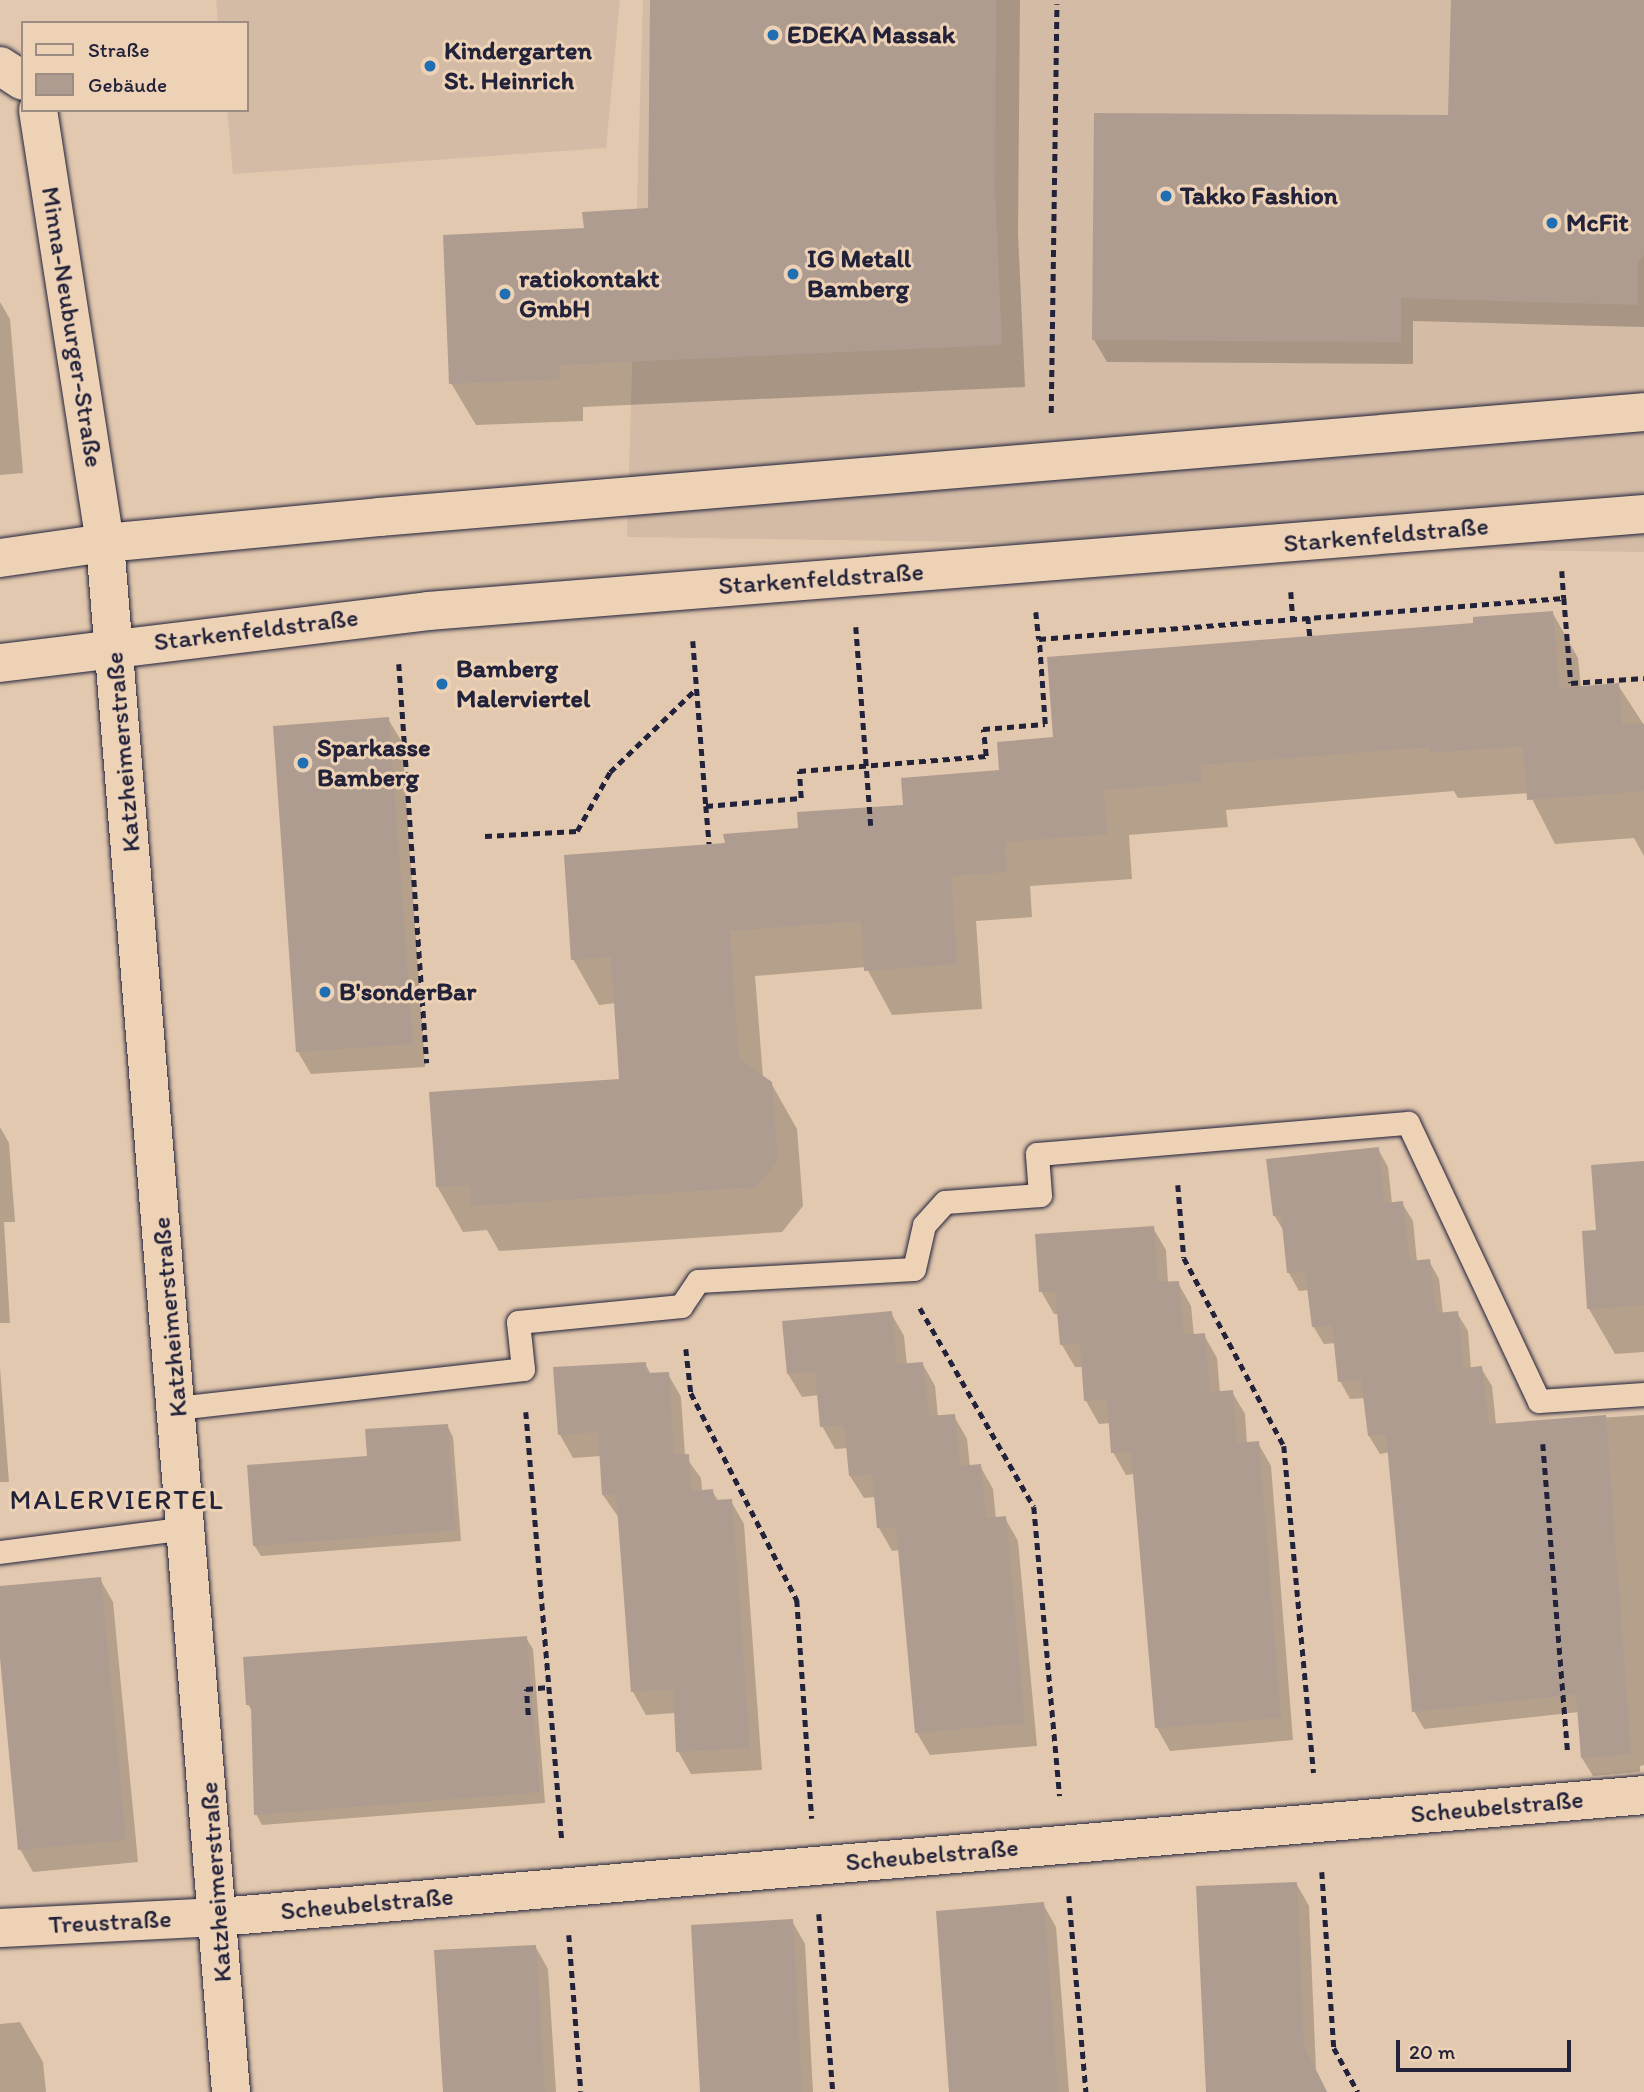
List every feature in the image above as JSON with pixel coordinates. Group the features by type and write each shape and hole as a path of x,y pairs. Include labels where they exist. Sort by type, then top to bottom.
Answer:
{"street":[{"path":"0,65 21,80"},
{"name":"Minna-Neuburger-Straße","path":"38,112 105,543"},
{"path":"0,558 105,543 1050,459 1644,412"},
{"name":"Starkenfeldstraße","path":"0,663 114,647 428,611 1644,514"},
{"name":"Katzheimerstraße","path":"105,543 188,1528 231,2092"},
{"name":"Scheubelstraße","path":"219,1916 1644,1795"},
{"name":"Treustraße","path":"0,1928 219,1916"}],"lane":[{"path":"177,1408 523,1369 518,1322 681,1306 698,1281 914,1269 924,1225 945,1202 1040,1195 1037,1154 1408,1123 1539,1401 1644,1394"},
{"path":"0,1552 188,1528"}],"path":[{"path":"1050,459 1057,4"},
{"path":"852,577 871,825"},
{"path":"689,589 709,845"},
{"path":"706,806 801,798 799,771 986,756 983,729 1045,724 1038,639 1564,598 1571,683 1644,678"},
{"path":"1308,617 1310,636"},
{"path":"485,836 577,831 610,772 697,688"},
{"path":"1042,691 1049,690"},
{"path":"401,693 427,1063"},
{"path":"1174,1142 1184,1258 1284,1446 1318,1822 1334,2048 1358,2092"},
{"path":"681,1306 691,1393 797,1600 833,2092"},
{"path":"921,1313 1034,1507 1086,2092"},
{"path":"523,1369 582,2092"},
{"path":"1539,1401 1572,1801"},
{"path":"528,1715 526,1689 549,1687"}],"shaded area":[{"name":"Kindergarten St. Heinrich","path":"216,0 620,0 606,148 233,174 227,112 248,112 248,21 218,21"},
{"path":"643,0 1644,0 1644,552 627,537"}],"building":[{"path":"650,0 996,0 995,190 1002,345 559,365 560,379 449,384 443,235 584,228 582,212 648,208"},
{"path":"1451,0 1644,0 1644,255 1638,261 1637,305 1401,298 1401,342 1092,340 1094,113 1448,115"},
{"path":"1553,611 1559,688 1619,683 1622,725 1644,724 1644,791 1527,800 1523,746 1430,753 1430,747 1201,765 1203,782 1104,790 1107,834 1005,842 1007,872 951,876 957,964 864,971 861,921 730,931 739,1059 772,1082 778,1160 756,1187 471,1206 470,1185 436,1187 429,1092 619,1079 611,957 571,960 564,855 725,843 723,834 798,828 797,812 903,805 901,778 999,770 997,742 1053,737 1047,657 1473,623 1473,617"},
{"path":"389,717 413,1044 296,1052 273,726"},
{"path":"1379,1147 1384,1203 1403,1201 1410,1261 1430,1259 1436,1313 1458,1311 1463,1368 1482,1366 1489,1424 1606,1415 1631,1754 1581,1758 1576,1694 1412,1712 1386,1434 1368,1436 1361,1379 1338,1382 1332,1325 1312,1327 1305,1272 1287,1273 1281,1215 1273,1216 1266,1159"},
{"path":"1644,1161 1644,1305 1587,1309 1582,1231 1596,1230 1591,1165"},
{"path":"1154,1226 1158,1282 1179,1281 1184,1335 1205,1333 1210,1392 1233,1390 1237,1443 1259,1441 1281,1718 1155,1728 1131,1451 1111,1453 1107,1399 1084,1401 1080,1343 1060,1345 1055,1291 1039,1292 1035,1234"},
{"path":"892,1311 897,1364 923,1362 929,1416 955,1414 960,1466 981,1464 986,1518 1006,1516 1025,1723 915,1733 896,1527 877,1528 872,1474 849,1476 844,1425 820,1427 815,1372 787,1374 782,1321"},
{"path":"646,1362 646,1373 669,1372 674,1455 689,1454 691,1491 713,1489 714,1500 732,1499 750,1748 676,1752 673,1689 631,1692 616,1494 602,1495 598,1432 558,1435 553,1367"},
{"path":"448,1424 456,1530 253,1546 247,1465 367,1456 365,1429"},
{"path":"101,1577 126,1840 18,1850 0,1658 0,1586"},
{"path":"527,1636 540,1792 254,1815 251,1705 246,1705 243,1657"},
{"path":"1297,1882 1304,2046 1327,2092 1206,2092 1196,1886"},
{"path":"1044,1902 1058,2092 949,2092 936,1911"},
{"path":"793,1919 802,2092 700,2092 691,1925"},
{"path":"536,1945 545,2092 443,2092 434,1950"}],"place":[{"name":"EDEKA Massak","path":"773,35"},
{"name":"Kindergarten St. Heinrich","path":"430,66"},
{"name":"Takko Fashion","path":"1166,196"},
{"name":"McFit","path":"1552,223"},
{"name":"IG Metall Bamberg","path":"793,274"},
{"name":"ratiokontakt GmbH","path":"505,294"},
{"name":"Bamberg Malerviertel","path":"442,684"},
{"name":"Sparkasse Bamberg","path":"303,763"},
{"name":"B'sonderBar","path":"325,992"}],"district":[{"name":"MALERVIERTEL","path":"117,1499"}]}
